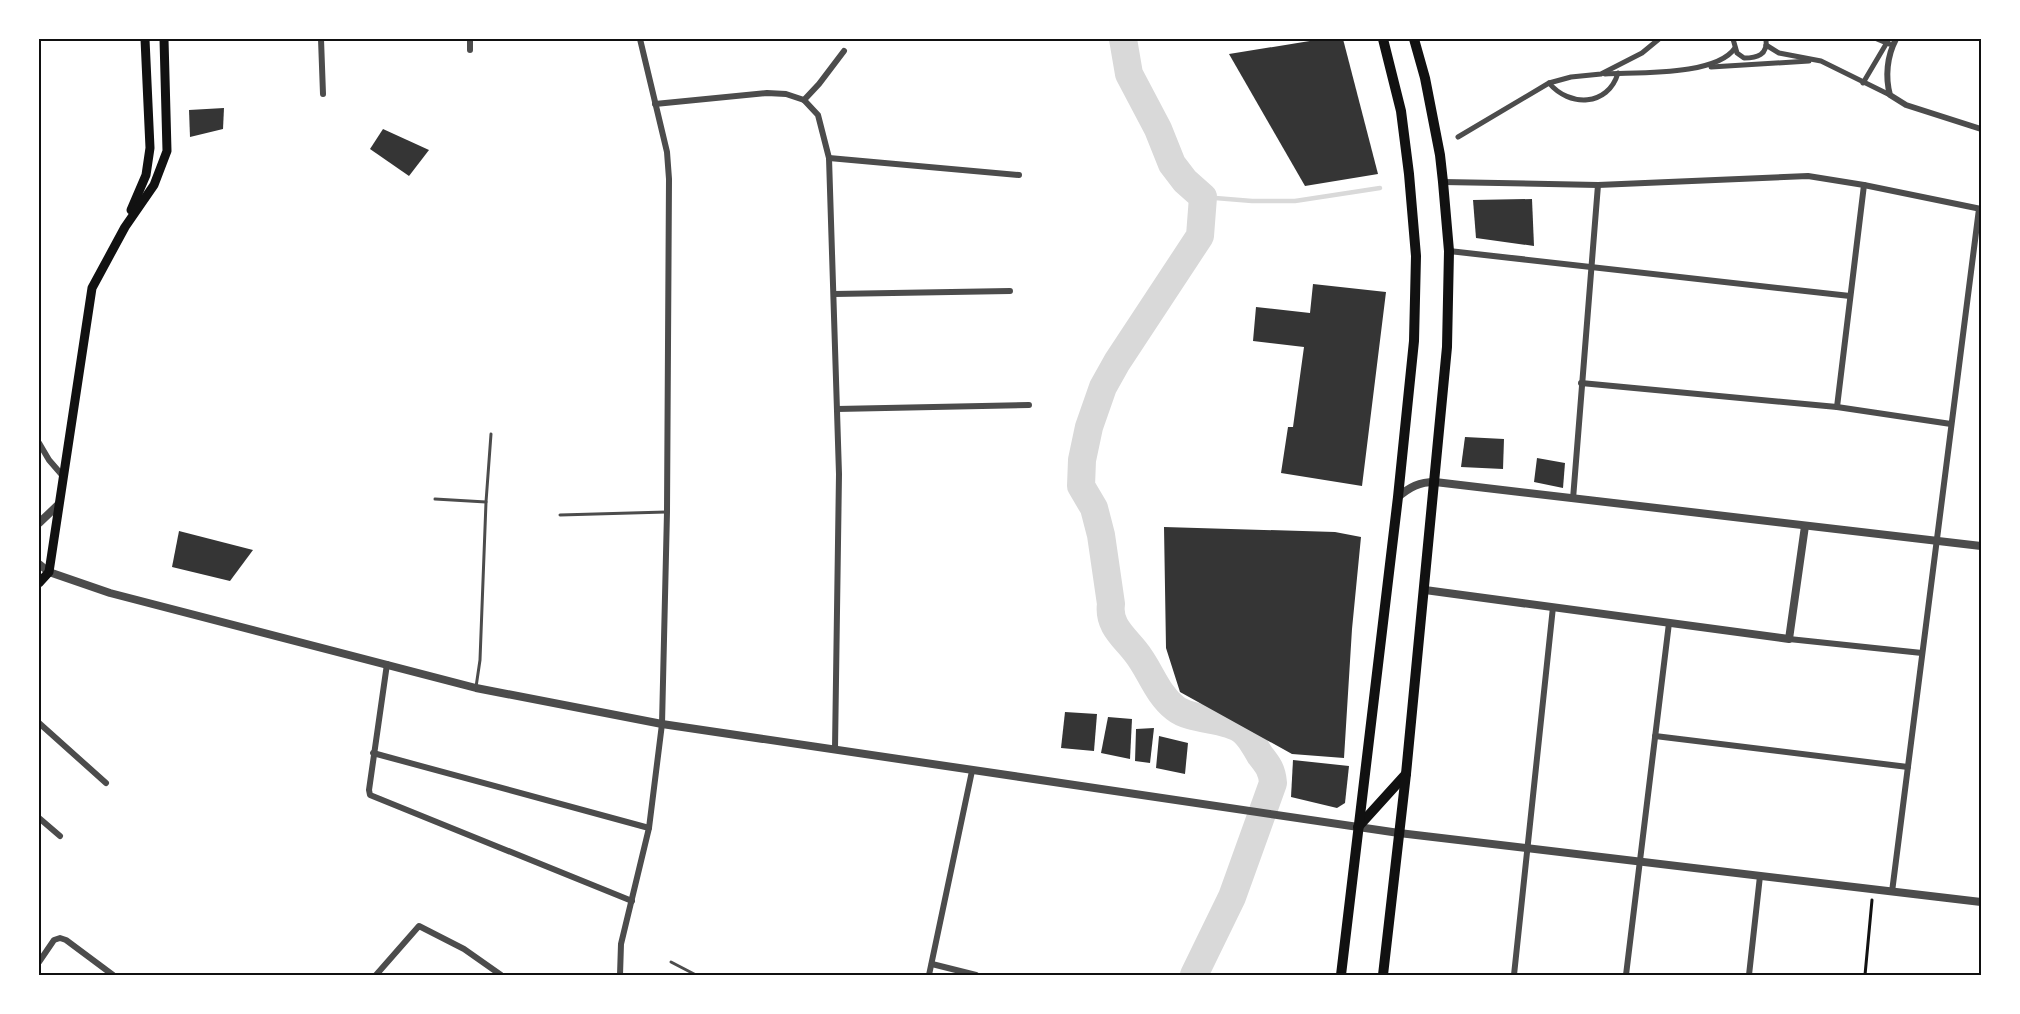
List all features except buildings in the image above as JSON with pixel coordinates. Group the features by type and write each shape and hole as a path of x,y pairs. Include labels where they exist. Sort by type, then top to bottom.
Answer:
{"main road":[{"path":"125,226 149,161 146,39"},
{"path":"39,583 49,572 92,288 125,226 153,185 167,150 164,39"},
{"path":"1341,975 1398,497 1414,340 1416,256 1409,174 1401,111 1383,39"},
{"path":"1383,975 1425,590 1447,347 1449,251 1443,182 1425,78 1414,39"},
{"path":"1358,827 1406,774"}],"street":[{"path":"321,39 323,94"},
{"path":"470,39 470,50"},
{"path":"620,975 621,944 649,828 662,724 667,512 669,179 667,152 640,39"},
{"path":"1601,74 1642,52 1659,39"},
{"path":"1733,39 1737,53 1744,58 1759,57 1764,53 1766,42 1779,53 1821,61 1906,105 1981,129"},
{"path":"1877,39 1892,41"},
{"path":"1863,83 1892,41"},
{"path":"1890,95 1886,81 1892,41"},
{"path":"1698,68 1725,59 1736,48"},
{"path":"804,100 844,51"},
{"path":"1458,137 1549,82 1571,77 1814,60"},
{"path":"1549,82 1565,97 1581,100 1601,96 1609,90 1618,73"},
{"path":"655,104 767,93 786,94 804,100 818,115 829,158 839,474 835,749"},
{"path":"829,158 1019,175"},
{"path":"1443,182 1598,185 1808,176 1980,209 1892,892"},
{"path":"1573,498 1598,185"},
{"path":"1837,407 1864,185"},
{"path":"1449,251 1850,296"},
{"path":"834,294 1010,291"},
{"path":"1581,383 1837,407 1951,424"},
{"path":"837,409 1029,405"},
{"path":"39,443 49,460 62,475"},
{"path":"1398,497 1409,488 1422,482 1435,482 1981,546"},
{"path":"39,524 58,505"},
{"path":"1789,639 1805,526"},
{"path":"39,564 49,572 110,593 476,688 662,724 1399,833 1981,902"},
{"path":"1425,590 1789,639 1922,653"},
{"path":"1514,975 1553,607"},
{"path":"1626,975 1669,623"},
{"path":"387,664 373,753 369,792 372,797 632,901"},
{"path":"39,723 106,783"},
{"path":"1655,736 1908,767"},
{"path":"373,753 649,828"},
{"path":"929,975 972,771"},
{"path":"39,818 60,836"},
{"path":"1749,975 1760,876"},
{"path":"376,975 419,926 464,949 501,975"},
{"path":"39,962 54,940 60,938 113,975"},
{"path":"932,964 976,975"}],"lane":[{"path":"476,688 480,660 491,434"},
{"path":"435,499 486,502"},
{"path":"560,515 667,512"},
{"path":"671,962 696,975"}],"path":[{"path":"1865,975 1873,889"}],"waterway":[{"path":"1123,39 1129,74 1158,129 1172,164 1185,181 1203,197 1200,236 1103,387 1089,427 1082,460 1081,486 1094,508 1101,535 1112,618 1117,630 1140,658 1168,702 1175,708 1191,716 1229,724 1246,734 1269,768 1273,783 1232,897 1194,975"},
{"path":"1203,197 1252,201 1295,201 1380,188"}]}
